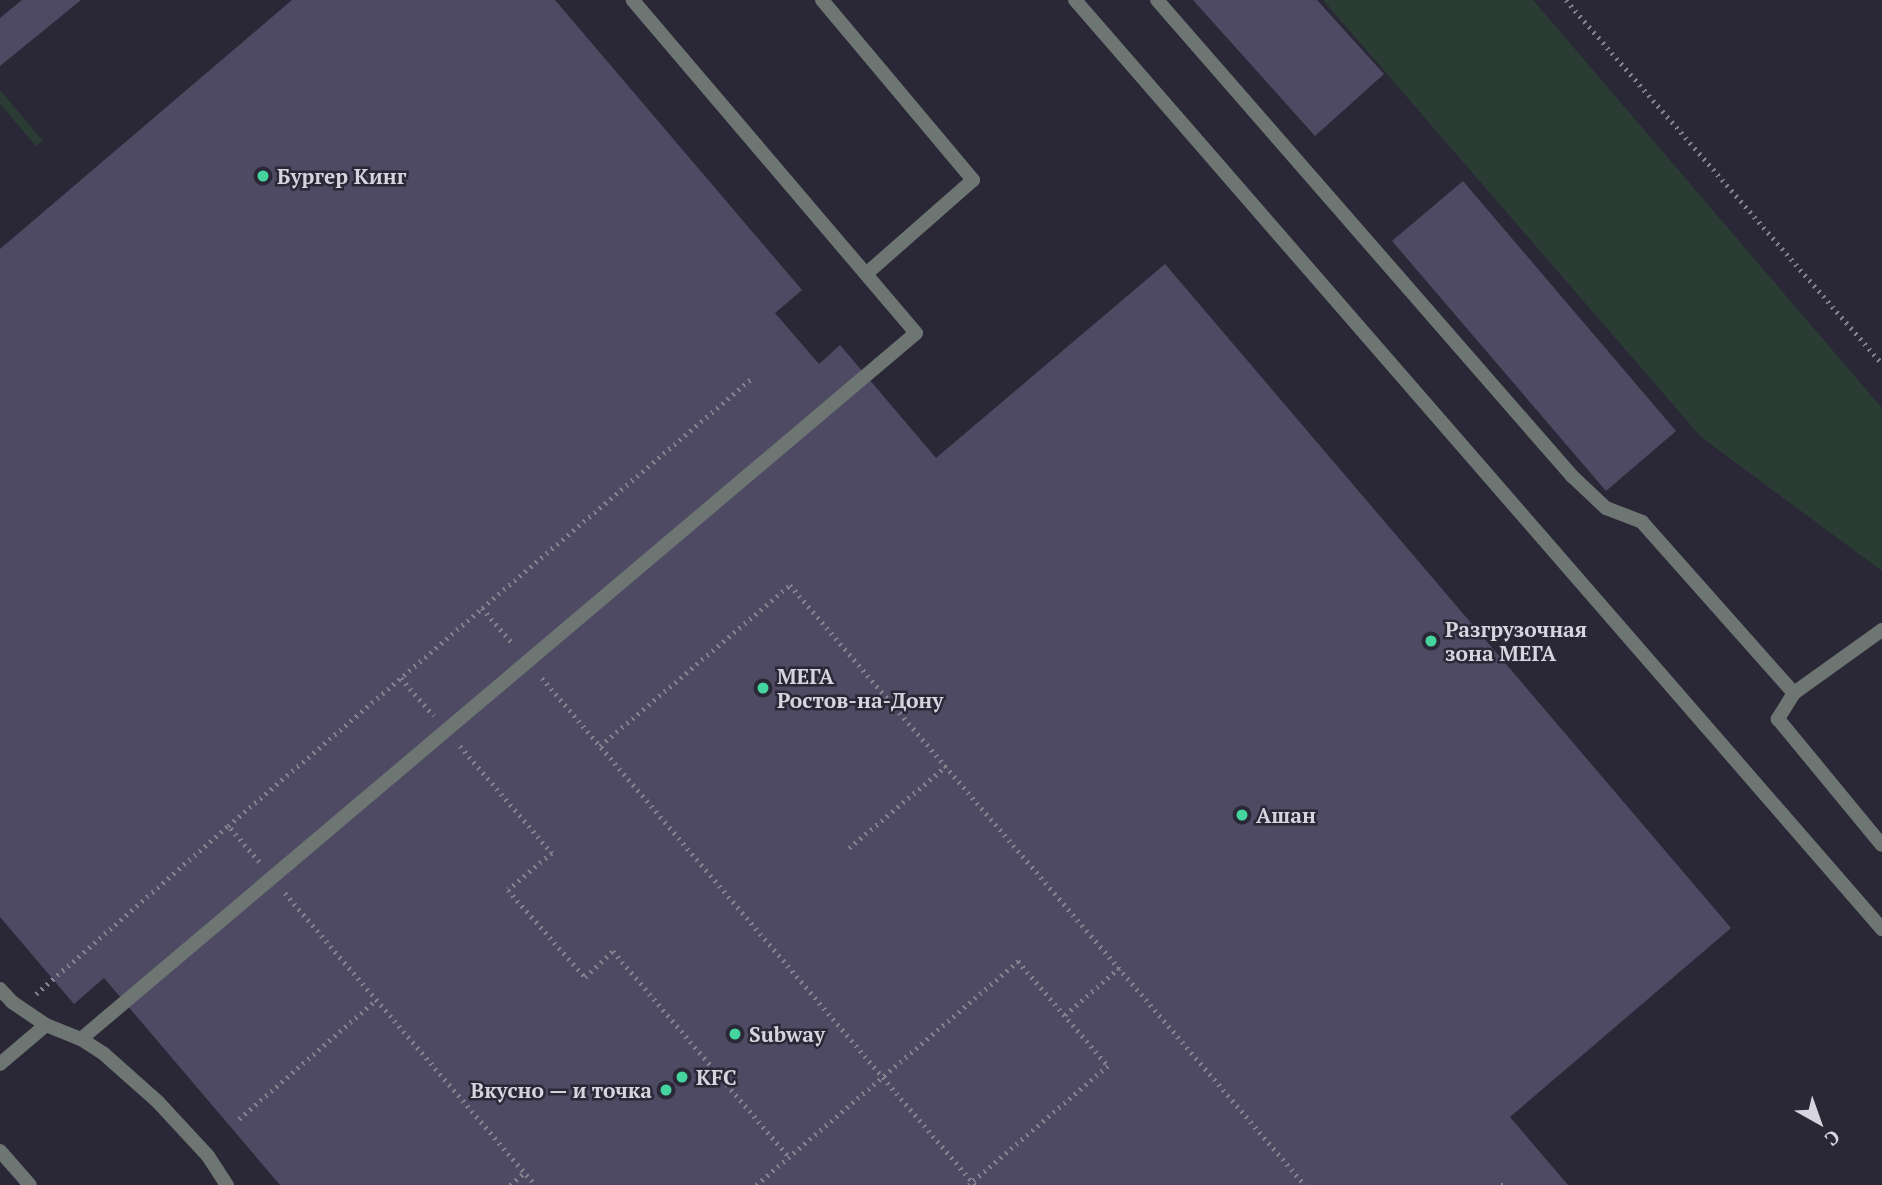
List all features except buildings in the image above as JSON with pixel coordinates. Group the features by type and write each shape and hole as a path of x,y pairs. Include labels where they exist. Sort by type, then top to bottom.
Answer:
{"street":[{"path":"81,1039 916,332 633,0"},
{"path":"822,0 973,180 866,274"},
{"path":"1076,0 1882,929"},
{"path":"1157,0 1572,476 1606,508 1642,522 1794,693"},
{"path":"1882,629 1794,693 1778,719 1882,845"},
{"path":"0,989 20,1008 46,1025 81,1039 158,1102 208,1156 227,1185"},
{"path":"0,1064 46,1025"},
{"path":"0,1151 30,1185"}],"path":[{"path":"1566,0 1882,363"},
{"path":"20,1008 401,677 753,377"},
{"path":"600,746 790,585 1305,1185"},
{"path":"482,608 519,650"},
{"path":"537,672 883,1077 972,1184 1108,1066 1018,961 883,1077 756,1185"},
{"path":"401,677 436,719"},
{"path":"454,739 552,853 508,890 584,976 612,951 789,1157"},
{"path":"849,848 946,766"},
{"path":"228,826 262,867"},
{"path":"280,887 535,1185"},
{"path":"1065,1015 1119,968"},
{"path":"239,1119 376,1000"},
{"path":"510,1185 524,1173"}],"green space":[{"path":"1323,0 1533,0 1882,408 1882,571 1701,437"},
{"path":"0,90 43,141 36,146 0,104"}],"place":[{"name":"Бургер Кинг","path":"263,176"},
{"name":"Разгрузочная зона МЕГА","path":"1431,641"},
{"name":"МЕГА Ростов-на-Дону","path":"763,688"},
{"name":"Ашан","path":"1242,815"},
{"name":"Subway","path":"735,1034"},
{"name":"KFC","path":"682,1077"},
{"name":"Вкусно — и точка","path":"666,1090"}]}
